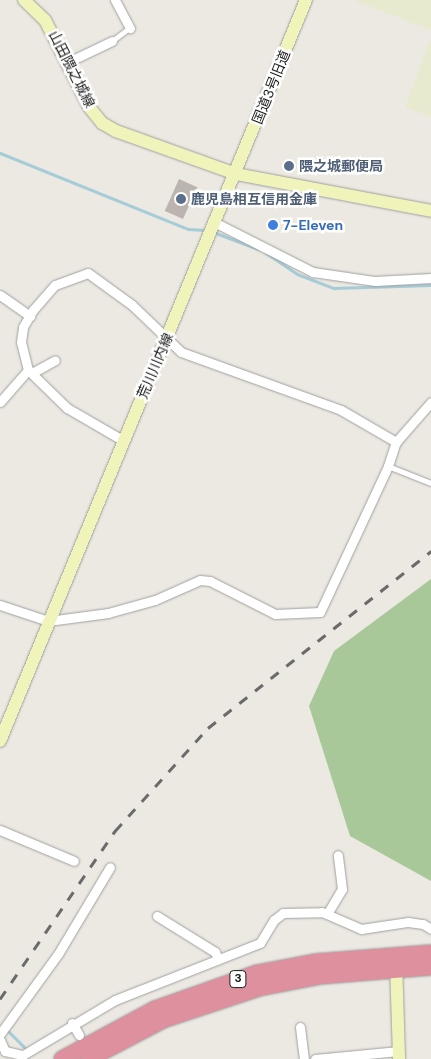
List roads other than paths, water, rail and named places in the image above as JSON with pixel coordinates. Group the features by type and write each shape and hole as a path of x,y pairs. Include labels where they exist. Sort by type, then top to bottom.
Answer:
{"highway":[{"name":"3","path":"89,1059 163,1020 207,1003 320,976 431,953"},
{"name":"3","path":"62,1059 155,1008 257,973 315,962 396,961 431,967"}],"main road":[{"name":"山田隈之城線","path":"24,0 45,20 89,107 102,123 161,149 236,174"},
{"name":"国道3号旧道","path":"236,174 306,0"},
{"path":"236,174 431,211"},
{"name":"荒川川内線","path":"0,741 48,621 236,174"},
{"path":"396,961 399,1055"}],"street":[{"path":"115,0 130,28"},
{"path":"66,63 112,41"},
{"path":"213,228 313,272 375,281 431,278"},
{"path":"124,442 67,408 30,372 21,342 30,316 55,285 88,273 132,305 181,352 341,410 396,442"},
{"path":"0,295 30,316"},
{"path":"0,402 30,372 55,360"},
{"path":"0,604 48,621 108,613 155,600 200,580 210,581 274,614 320,612 388,466 396,442 431,402"},
{"path":"0,830 74,861"},
{"path":"327,914 342,889 338,855"},
{"path":"0,1033 58,954 110,867"},
{"path":"0,1040 2,1054 22,1055 72,1023 115,1000 218,958 243,952 260,943 274,920 283,912 322,912 361,929 408,922 423,924 431,929"},
{"path":"157,916 215,952 218,958"},
{"path":"72,1023 79,1034"},
{"path":"300,1027 304,1059"},
{"path":"315,1059 399,1055"}],"lane":[{"path":"112,41 130,28"},
{"path":"388,466 431,483"}],"waterway":[{"path":"0,153 188,229 206,230"},
{"path":"213,232 258,249"},
{"path":"266,253 297,274 334,288 431,285"},
{"path":"6,1029 25,1048"}],"railway":[{"path":"0,999 115,831 208,728 431,551"}],"place":[{"name":"隈之城郵便局","path":"289,166"},
{"name":"鹿児島相互信用金庫","path":"181,199"},
{"name":"7-Eleven","path":"273,225"}]}
